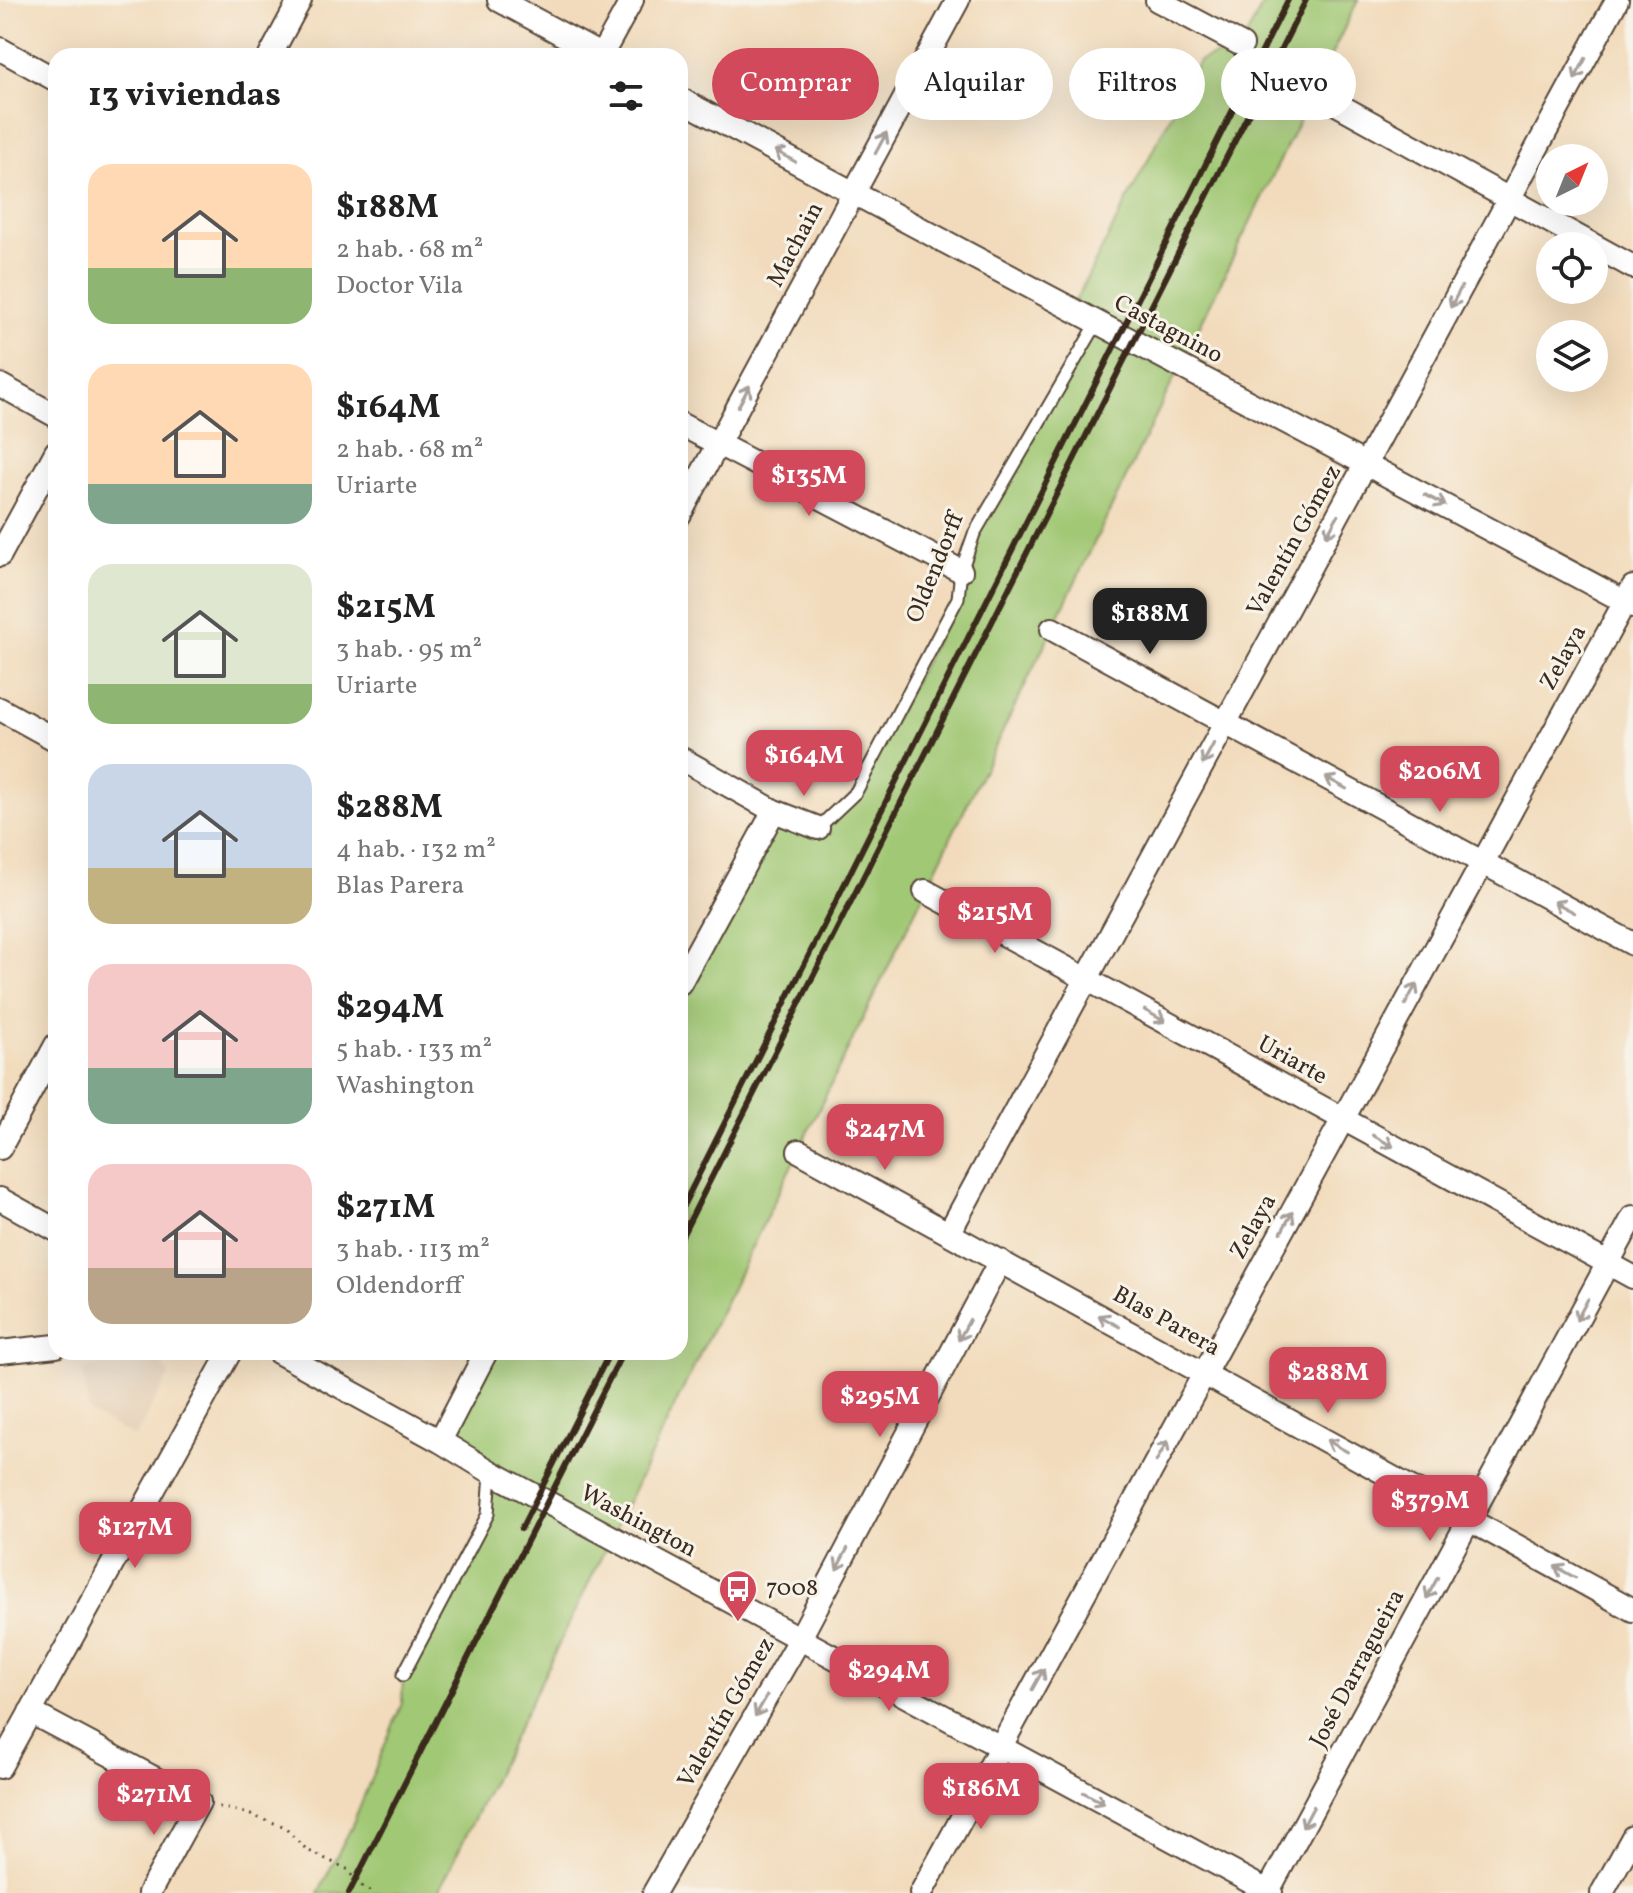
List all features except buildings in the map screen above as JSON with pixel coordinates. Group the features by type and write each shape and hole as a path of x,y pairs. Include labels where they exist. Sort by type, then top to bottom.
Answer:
{"street":[{"path":"274,48 300,0"},
{"path":"499,0 586,48"},
{"path":"605,48 632,0"},
{"name":"Machain","path":"688,499 958,0"},
{"path":"1157,0 1242,45"},
{"name":"Valentín Gómez","path":"949,1233 1617,0"},
{"path":"0,49 48,76"},
{"name":"Castagnino","path":"688,103 1097,323 1630,598"},
{"path":"1356,115 1633,267"},
{"path":"0,385 48,412"},
{"path":"688,428 961,571"},
{"path":"0,555 48,467"},
{"name":"Zelaya","path":"921,1893 1630,598"},
{"path":"1052,629 1633,944"},
{"path":"0,709 48,736"},
{"path":"688,763 774,811 818,828"},
{"path":"688,968 774,811"},
{"name":"Uriarte","path":"925,891 1633,1277"},
{"path":"0,1148 48,1060"},
{"name":"Blas Parera","path":"799,1151 1633,1610"},
{"path":"0,1199 48,1226"},
{"name":"José Darragueira","path":"1268,1892 1633,1217"},
{"name":"Valentín Gómez","path":"654,1893 800,1638 1000,1261"},
{"path":"0,1352 48,1347"},
{"path":"0,1767 226,1360"},
{"name":"Washington","path":"293,1360 491,1472 1268,1892"},
{"path":"440,1441 482,1360"},
{"path":"30,1712 199,1802 149,1893"},
{"path":"1602,1893 1633,1837"}],"lane":[{"name":"Oldendorff","path":"818,828 856,792 958,598 961,571 974,534 1097,323"},
{"path":"403,1675 488,1514 491,1472"}],"path":[{"path":"199,1802 283,1826 307,1850 349,1870 355,1882 373,1893"}],"shaded area":[{"path":"137,1360 157,1360 169,1375 135,1437 89,1413 83,1369"}],"green space":[{"path":"1265,0 1358,0 1335,48 1234,48 1242,45"},
{"path":"1221,53 1221,120 1300,120 438,1893 318,1893 351,1828 402,1703 403,1675 488,1514 491,1472 440,1441 482,1360 688,1360 688,968 774,811 818,828 856,792 958,598 974,534 1097,323 1071,309 1169,120 1205,120 1205,59"}],"railway":[{"path":"688,1196 1288,0"},
{"path":"688,1224 1306,0"},
{"path":"521,1529 606,1360"},
{"path":"349,1893 619,1360"}],"place":[{"name":"7008","path":"738,1623"}]}
